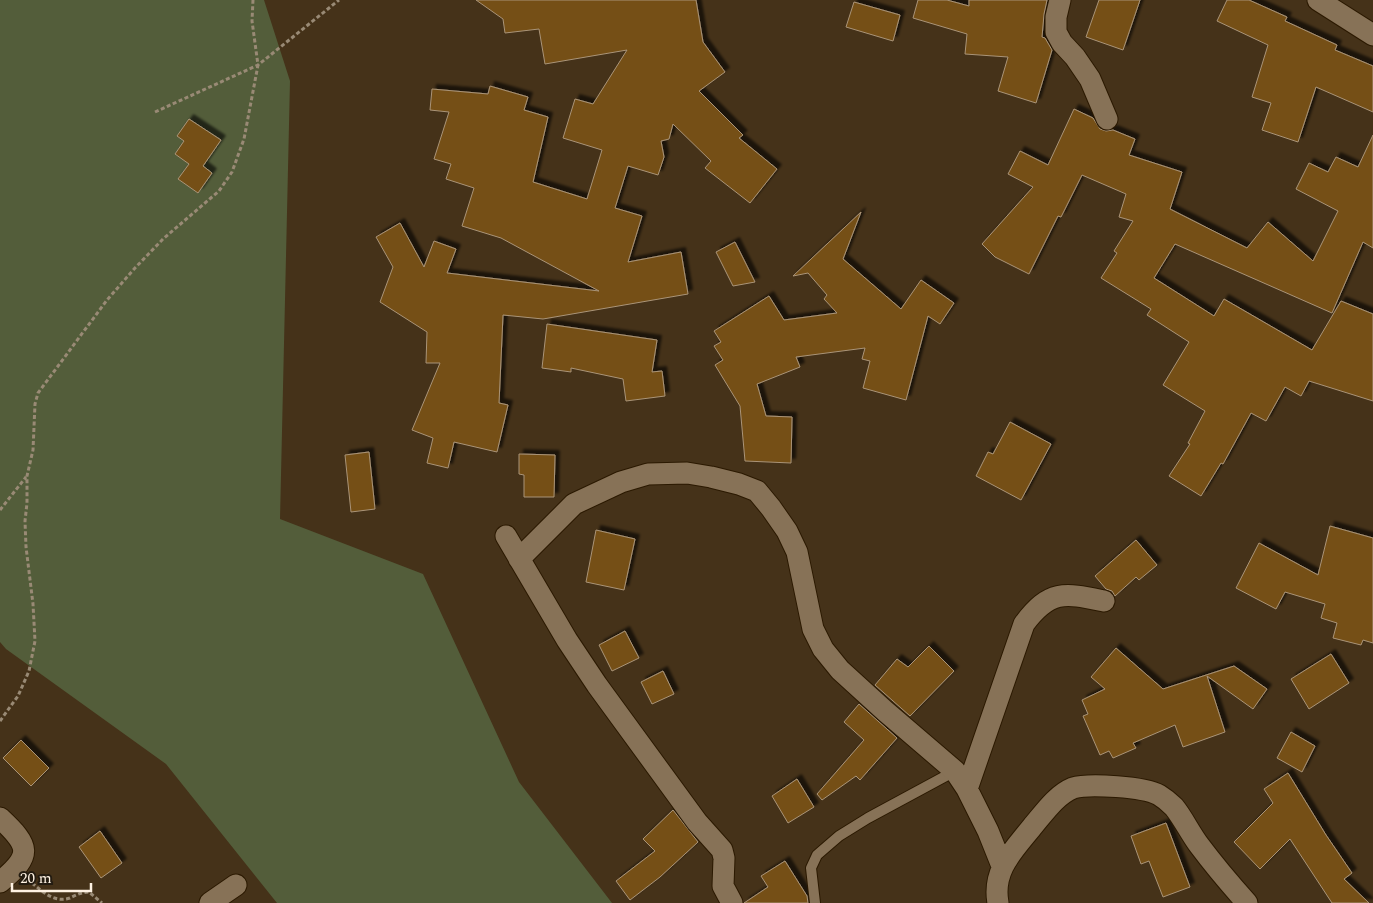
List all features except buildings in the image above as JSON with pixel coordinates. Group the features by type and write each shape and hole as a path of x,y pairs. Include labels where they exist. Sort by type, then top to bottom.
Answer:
{"street":[{"path":"1060,0 1056,17 1056,32 1090,80 1107,118"},
{"path":"1318,0 1373,34"},
{"path":"519,559 574,504 621,482 648,474 687,473 730,482 757,491 787,531 797,552 813,629 823,649 840,670 884,712 955,771 988,831 1002,866"},
{"path":"506,536 567,640 597,685 697,822 722,850 724,865 723,886 732,903"},
{"path":"967,790 1005,683 1016,644 1024,624 1034,610 1048,599 1070,594 1104,600"},
{"path":"998,903 996,892 1002,866 1049,807 1063,794 1073,788 1085,786 1120,786 1158,794 1173,806 1222,874 1248,903"},
{"path":"0,818 17,834 23,844 24,853 22,861 8,876"},
{"path":"210,903 236,884"}],"lane":[{"path":"815,903 811,868 817,855 839,836 868,818 955,771"}],"path":[{"path":"0,721 18,696 29,671 35,641 34,604 26,547 26,476 32,450 34,404 38,393 101,307 163,239 219,191 232,172 244,139 258,66 252,22 253,0"},
{"path":"155,112 258,66 339,0"},
{"path":"0,510 26,476"},
{"path":"8,876 56,901 65,901 76,895 89,892 102,903"}],"green space":[{"path":"0,0 264,0 290,81 280,519 423,574 519,782 612,903 277,903 166,764 6,649 0,642"}]}
